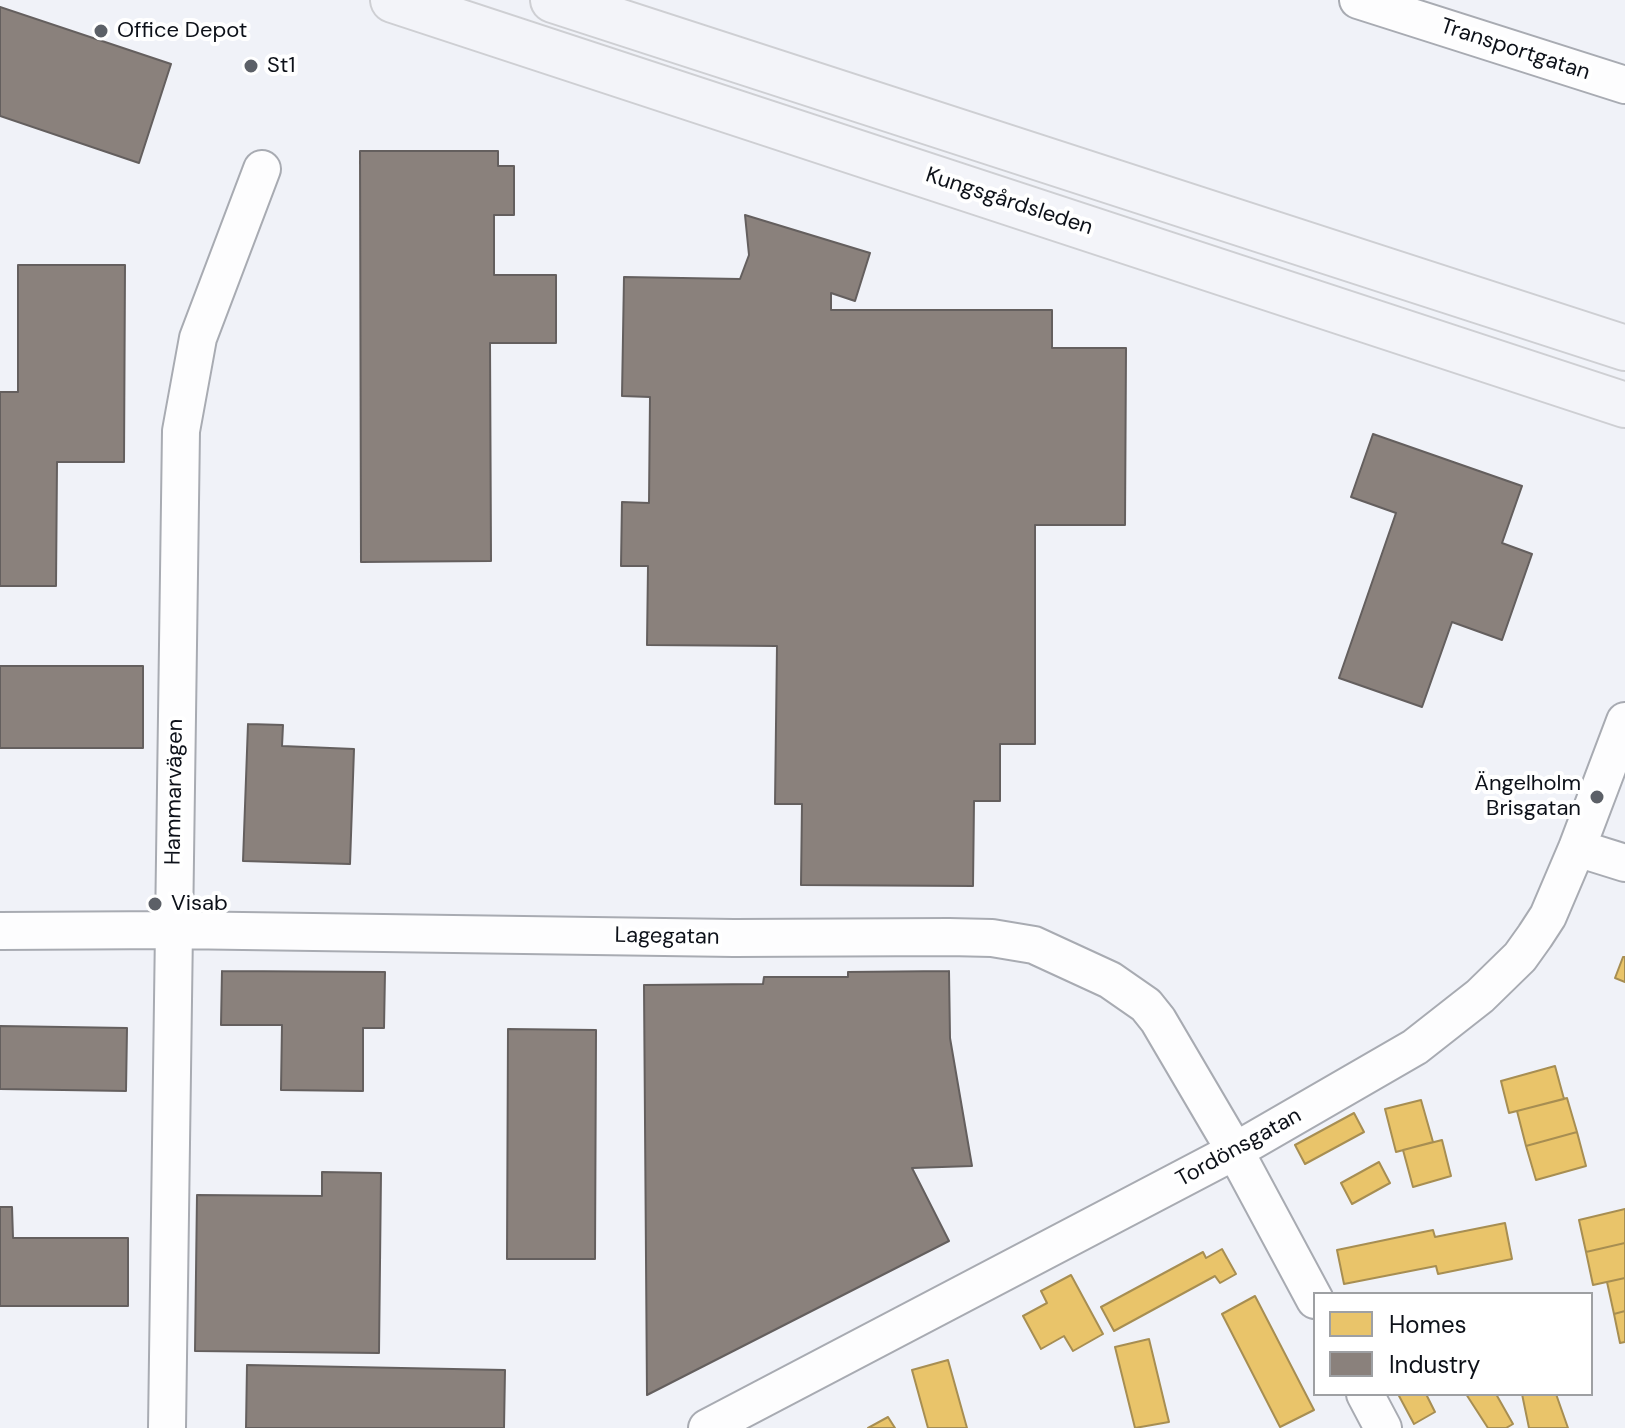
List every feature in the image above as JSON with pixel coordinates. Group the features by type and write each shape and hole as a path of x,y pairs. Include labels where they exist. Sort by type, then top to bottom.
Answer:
{"main road":[{"name":"Kungsgårdsleden","path":"393,0 1625,405"},
{"path":"553,0 1625,348"}],"street":[{"name":"Transportgatan","path":"1358,0 1625,85"},
{"name":"Hammarvägen","path":"167,1428 181,431 198,338 262,169"},
{"name":"Tordönsgatan","path":"707,1428 1235,1151 1415,1047 1480,996 1520,957 1548,916 1625,721"},
{"path":"1577,848 1625,863"},
{"name":"Lagegatan","path":"0,931 949,937 992,938 1034,945 1110,980 1146,1005 1158,1020 1235,1151 1313,1296"},
{"path":"1366,1396 1383,1428"}],"building: Homes":[{"path":"1625,957 1625,982 1615,978"},
{"path":"1555,1066 1564,1099 1509,1113 1501,1081"},
{"path":"1567,1098 1577,1132 1526,1146 1517,1111"},
{"path":"1421,1100 1433,1142 1396,1152 1385,1109"},
{"path":"1354,1113 1364,1132 1305,1164 1295,1145"},
{"path":"1577,1132 1586,1166 1536,1180 1526,1146"},
{"path":"1442,1140 1451,1176 1413,1187 1403,1150"},
{"path":"1379,1162 1390,1183 1352,1204 1341,1183"},
{"path":"1625,1209 1625,1243 1586,1252 1579,1220"},
{"path":"1505,1223 1512,1259 1438,1274 1436,1266 1344,1284 1337,1250 1433,1230 1435,1237"},
{"path":"1625,1243 1625,1278 1593,1285 1586,1252"},
{"path":"1222,1249 1236,1274 1220,1283 1215,1276 1114,1331 1101,1307 1203,1252 1206,1258"},
{"path":"1071,1275 1103,1334 1073,1351 1064,1336 1041,1349 1023,1316 1047,1303 1041,1291"},
{"path":"1625,1278 1625,1311 1614,1314 1607,1282"},
{"path":"1255,1296 1314,1410 1280,1427 1222,1314"},
{"path":"1625,1311 1625,1342 1620,1343 1614,1314"},
{"path":"1149,1339 1169,1422 1135,1428 1115,1347"},
{"path":"948,1360 967,1428 928,1428 912,1370"},
{"path":"1399,1396 1427,1396 1435,1412 1414,1424"},
{"path":"1467,1396 1497,1396 1513,1424 1506,1428 1488,1428"},
{"path":"1522,1396 1557,1396 1568,1428 1529,1428"},
{"path":"888,1417 895,1428 868,1428"}],"building: Industry":[{"path":"0,7 171,64 139,163 0,116"},
{"path":"360,151 498,151 498,166 514,166 514,215 494,215 494,275 556,275 556,343 490,343 491,561 361,562"},
{"path":"745,215 870,253 855,301 831,293 831,310 1052,310 1052,348 1126,348 1125,525 1035,525 1035,744 1000,744 1000,801 974,801 973,886 801,885 802,804 775,804 777,646 647,645 648,566 621,566 622,502 649,503 650,397 622,396 624,277 740,279 749,255"},
{"path":"18,265 125,265 124,462 57,462 56,586 0,586 0,392 18,392"},
{"path":"1373,434 1522,486 1502,543 1532,554 1502,640 1452,622 1422,707 1339,678 1396,513 1351,497"},
{"path":"0,666 143,666 143,748 0,748"},
{"path":"248,724 283,725 282,746 354,749 350,864 243,861"},
{"path":"222,971 385,972 384,1028 363,1028 363,1091 281,1090 282,1025 221,1025"},
{"path":"949,971 950,1038 972,1166 912,1168 949,1241 647,1395 644,985 763,984 764,977 848,977 848,972"},
{"path":"0,1026 127,1028 126,1091 0,1089"},
{"path":"508,1029 596,1030 595,1259 507,1259"},
{"path":"322,1172 381,1173 379,1353 195,1351 197,1195 322,1196"},
{"path":"0,1207 12,1207 13,1238 128,1238 128,1306 0,1306"},
{"path":"247,1365 505,1370 504,1428 246,1428"}],"place":[{"name":"Office Depot","path":"101,31"},
{"name":"St1","path":"251,66"},
{"name":"Ängelholm Brisgatan","path":"1597,797"},
{"name":"Visab","path":"155,904"}]}
